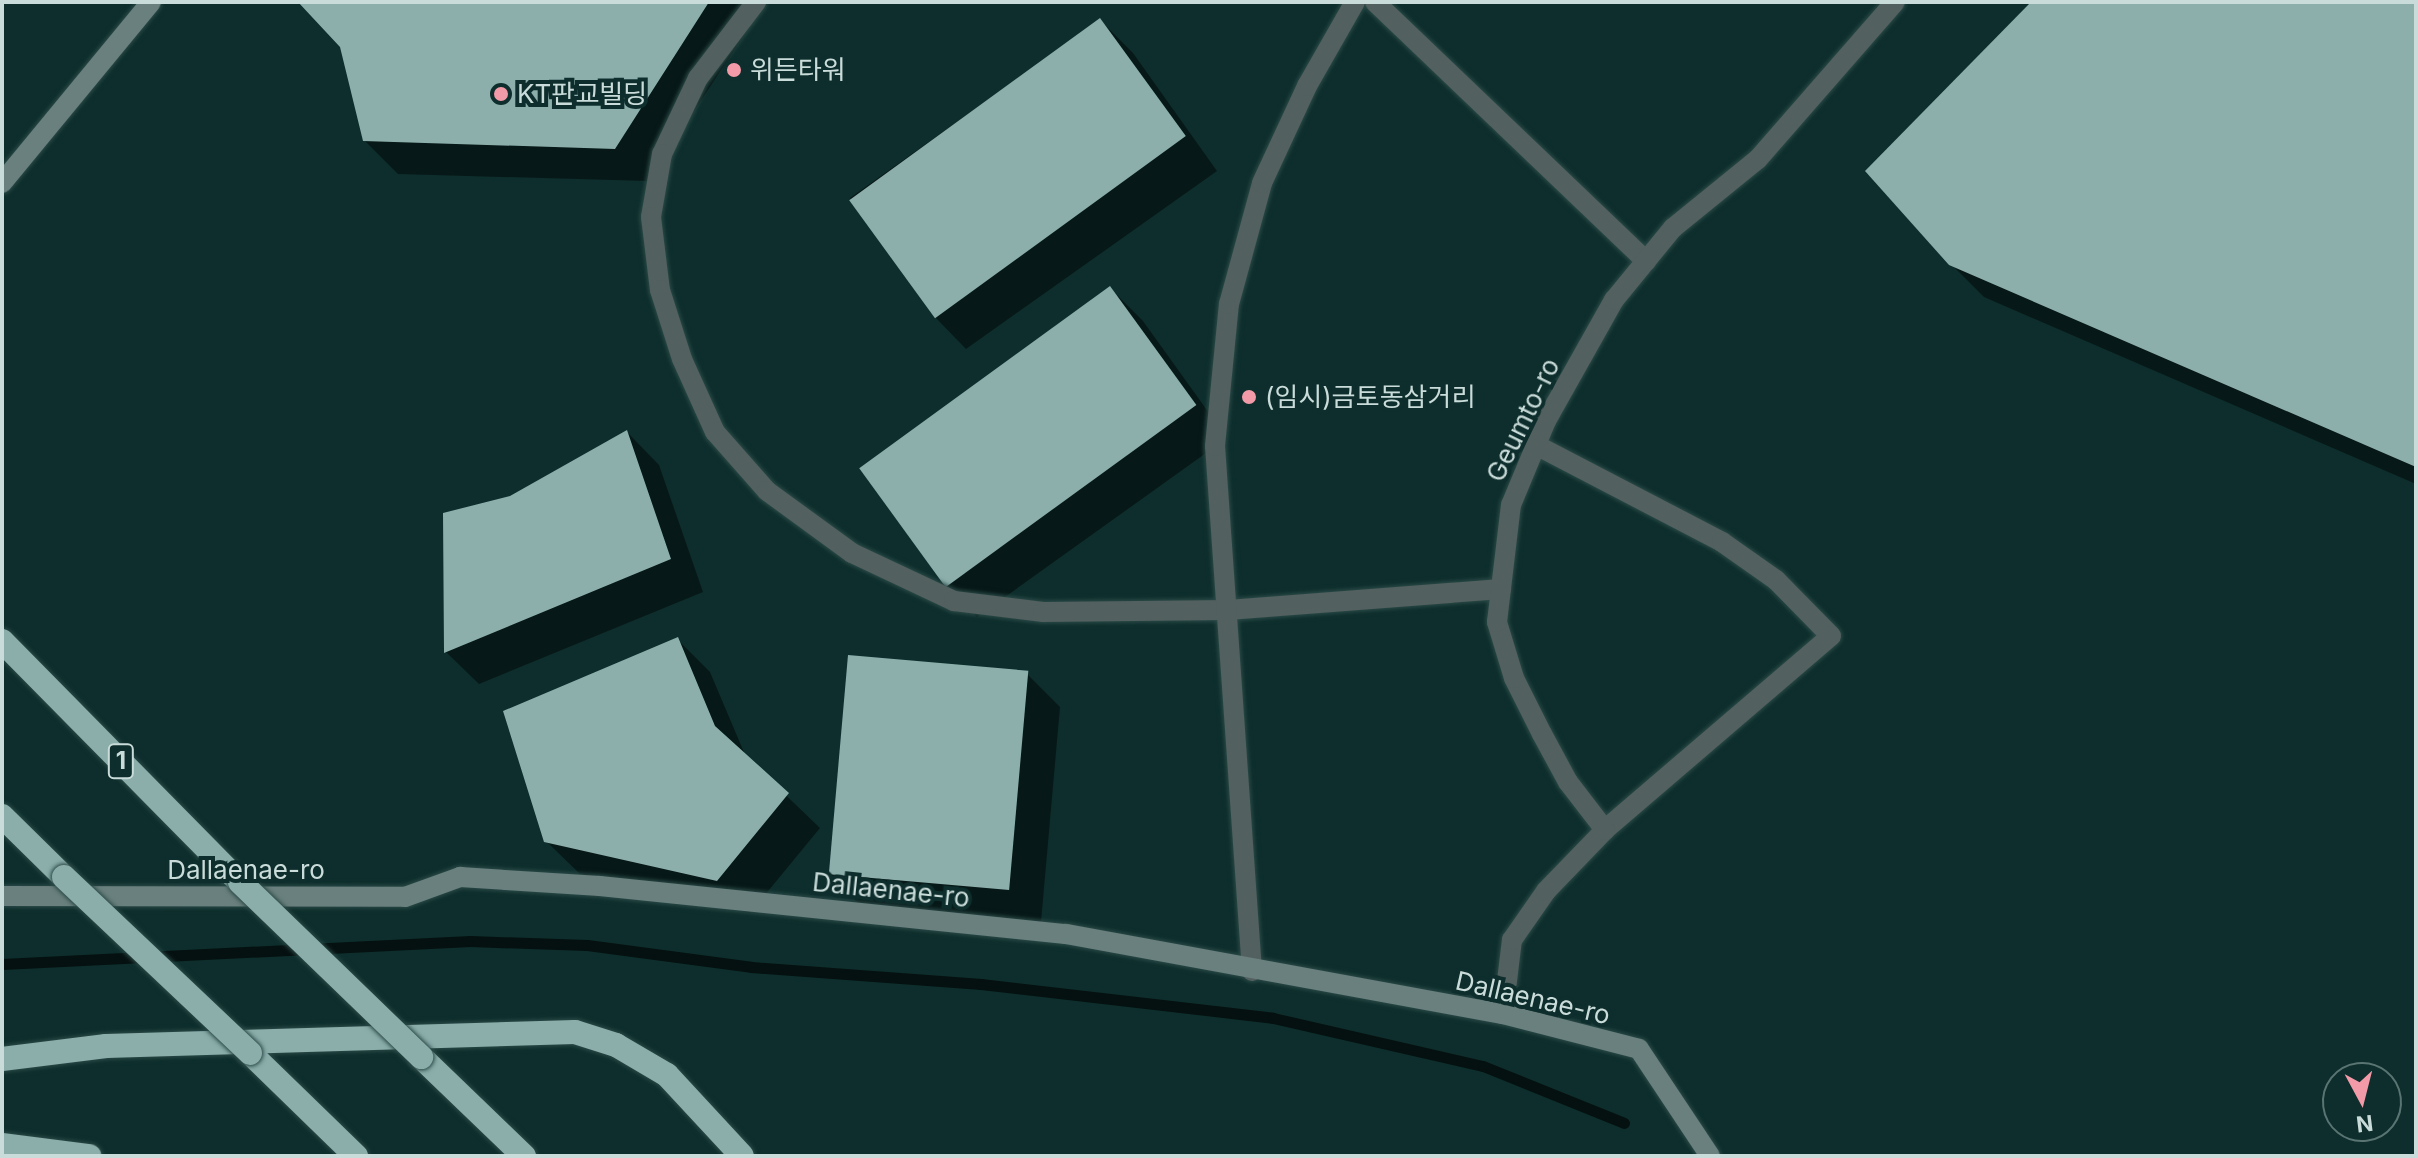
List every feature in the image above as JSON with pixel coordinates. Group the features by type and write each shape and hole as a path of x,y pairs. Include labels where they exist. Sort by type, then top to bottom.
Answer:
{"highway":[{"name":"1","path":"2,641 240,882 524,1156"},
{"path":"2,816 356,1156"},
{"path":"2,1059 106,1046 575,1032 616,1045 667,1075 742,1156"},
{"path":"2,1145 89,1156"}],"street":[{"path":"2,183 151,2"},
{"path":"756,2 698,78 662,154 651,217 660,290 682,359 715,432 767,491 852,553 954,601 1043,612 1228,610 1501,589"},
{"path":"1252,971 1228,610 1219,549 1215,446 1229,304 1262,183 1307,86 1355,2"},
{"path":"1375,2 1646,261"},
{"name":"Geumto-ro","path":"1605,830 1568,782 1514,678 1497,622 1511,505 1536,445 1614,300 1673,228 1758,159 1895,2"},
{"path":"1503,1014 1512,940 1546,891 1605,830 1831,636 1776,580 1722,542 1536,445"},
{"name":"Dallaenae-ro","path":"2,896 405,897 460,877 569,884 1066,934 1252,971 1503,1014 1639,1049 1710,1156"}],"building":[{"name":"KT판교빌딩","path":"298,2 709,2 615,149 363,141 340,47"},
{"path":"2416,2 2416,467 1949,265 1865,171 2030,3"},
{"path":"1100,18 1186,136 935,318 849,200"},
{"path":"1110,286 1196,405 946,587 859,468"},
{"path":"627,430 671,559 444,653 443,513 510,496"},
{"path":"678,637 715,726 789,793 717,881 544,842 503,711"},
{"path":"848,655 1028,671 1009,890 829,874"}],"waterway":[{"path":"2,964 470,941 587,945 751,967 981,984 1273,1018 1483,1066 1624,1123"}],"place":[{"name":"위든타워","path":"734,70"},
{"name":"KT판교빌딩","path":"501,94"},
{"name":"(임시)금토동삼거리","path":"1249,397"}]}
